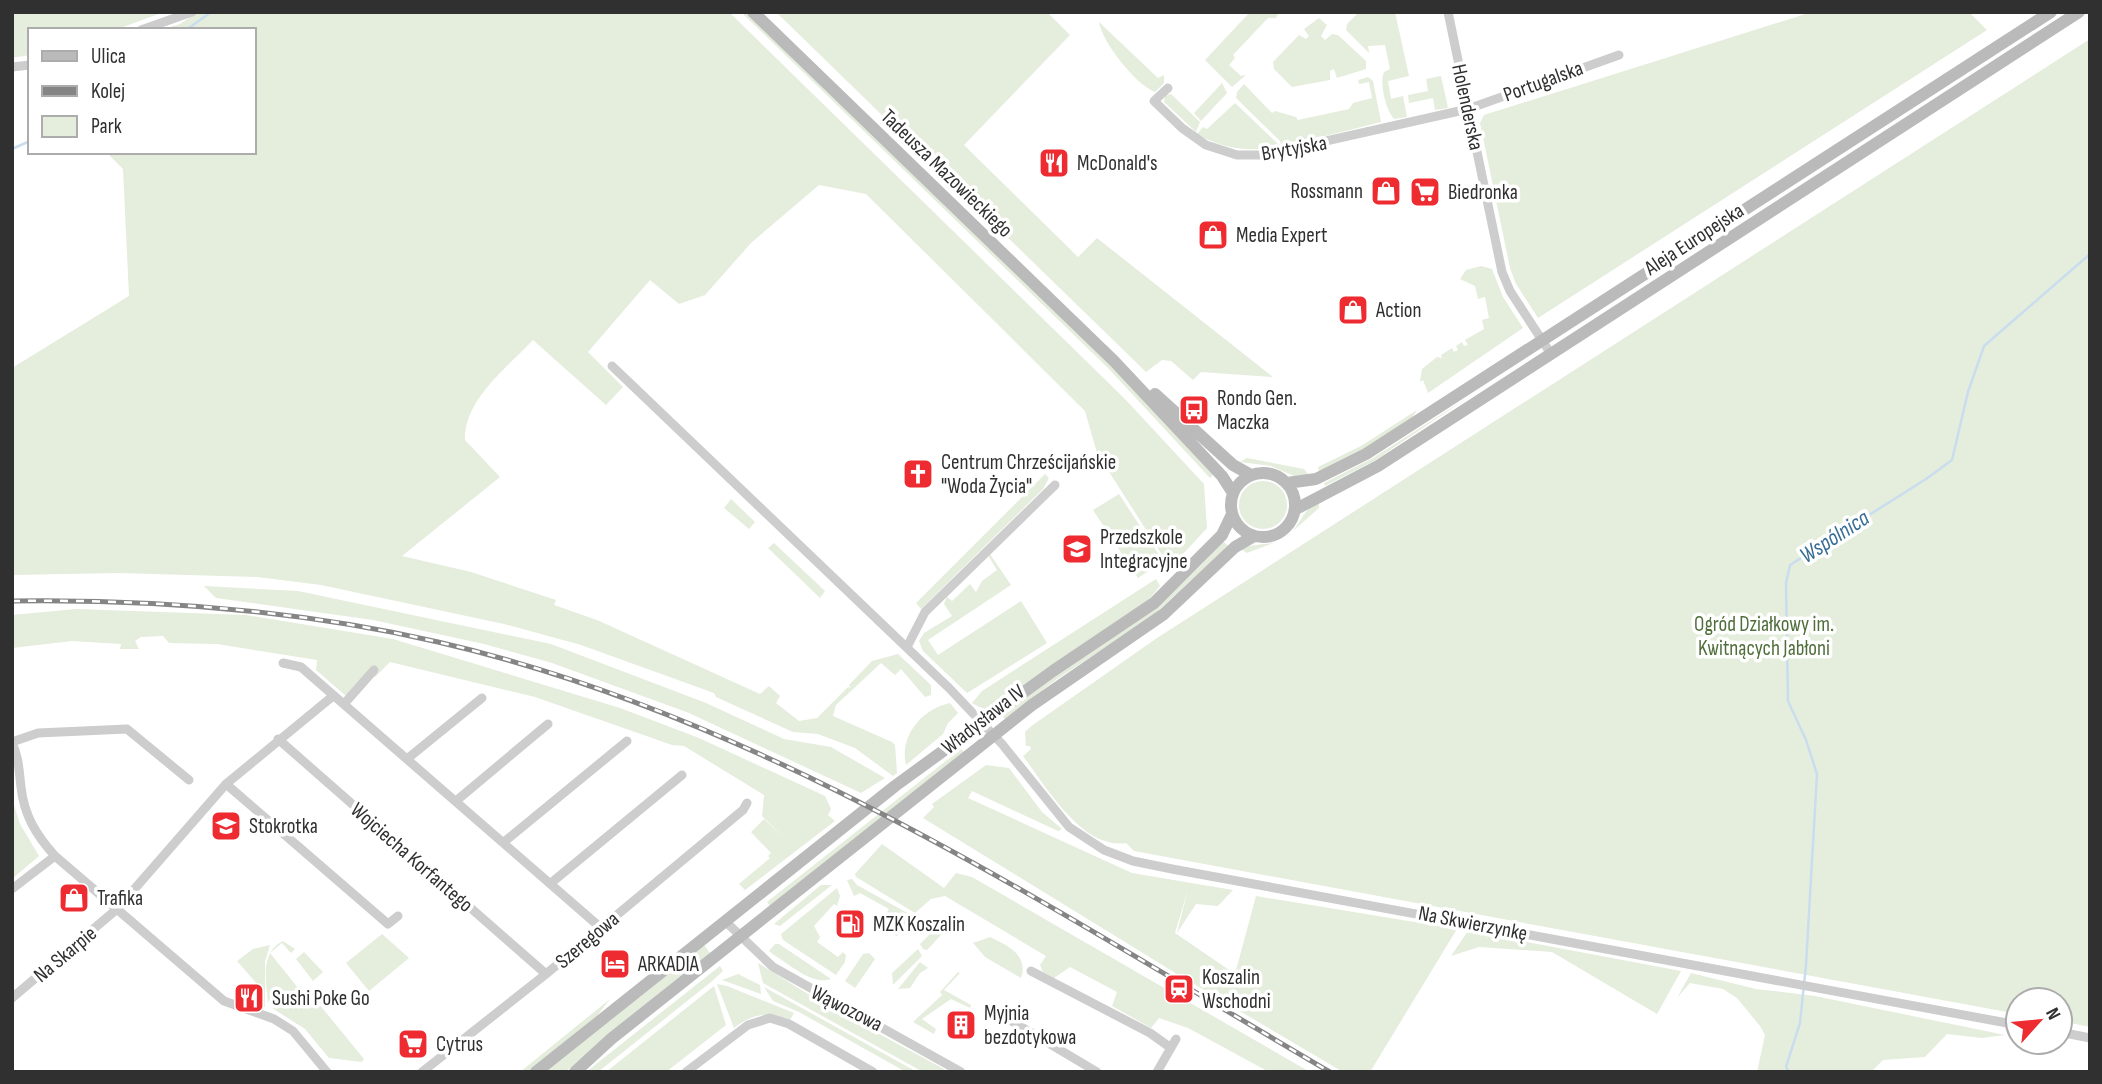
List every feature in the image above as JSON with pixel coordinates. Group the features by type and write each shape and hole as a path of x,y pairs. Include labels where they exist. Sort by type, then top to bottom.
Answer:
{"main road":[{"name":"Tadeusza Mazowieckiego","path":"753,12 1114,361 1222,476 1233,493"},
{"name":"Aleja Europejska","path":"1287,483 1316,479 1357,460 2051,12"},
{"name":"Aleja Europejska","path":"1296,509 1378,466 2078,12"},
{"name":"Tadeusza Mazowieckiego","path":"1114,361 1233,465 1251,475"},
{"path":"1267,473 1287,483 1294,495 1296,509 1292,520 1281,532 1266,538 1254,536 1241,528 1233,514 1233,493 1242,481 1251,475 1267,473"},
{"name":"Władysława IV","path":"536,1072 895,786 1053,671 1154,603 1222,535 1233,514"},
{"name":"Władysława IV","path":"575,1072 739,937 1058,685 1158,619 1235,547 1254,536"}],"street":[{"path":"147,28 192,12"},
{"name":"Holenderska","path":"1448,12 1502,272 1510,291 1551,354"},
{"name":"Portugalska","path":"1468,109 1619,55"},
{"name":"Brytyjska","path":"1168,88 1154,101 1172,120 1206,145 1237,155 1283,153 1468,109"},
{"name":"Władysława IV","path":"612,366 983,723"},
{"path":"907,647 925,612 1055,485"},
{"path":"283,663 300,667 601,928"},
{"path":"344,704 374,670"},
{"name":"Na Skarpie","path":"12,998 117,909 226,784 333,696"},
{"path":"407,759 482,698"},
{"name":"Na Skwierzynkę","path":"983,723 1069,827 1104,850 1133,861 2004,1022"},
{"path":"456,800 548,724"},
{"path":"189,780 127,729 38,733 12,742 18,755 24,808 35,832 55,856 224,1001 274,1019 293,1031 327,1072"},
{"name":"Wojciecha Korfantego","path":"278,739 546,974"},
{"path":"504,842 628,741"},
{"path":"551,883 682,775"},
{"path":"226,784 384,927 398,916"},
{"name":"Szeregowa","path":"422,1072 546,974 733,819 747,803"},
{"path":"12,889 55,856"},
{"path":"725,921 739,937"},
{"name":"Wąwozowa","path":"739,937 786,975 961,1072"},
{"path":"1031,971 1150,1033 1171,1048"},
{"path":"1003,1016 1097,1072"},
{"path":"687,1072 748,1024 770,1018 789,1024 873,1072"},
{"path":"1157,1072 1176,1039"}],"green space":[{"path":"12,12 164,12 120,28 28,28 28,55 12,58"},
{"path":"198,12 729,12 1125,399 1204,484 1207,528 1182,555 1168,564 1097,453 1085,411 866,194 819,185 751,243 705,295 679,304 650,280 588,352 623,387 606,405 533,340 489,385 479,398 467,425 465,440 500,477 402,556 471,572 556,600 554,605 597,620 760,694 769,686 780,696 776,703 799,721 817,718 848,687 851,688 849,685 872,661 898,654 931,685 931,695 925,697 901,669 895,675 881,663 836,705 833,716 895,745 897,773 893,776 855,748 818,734 793,732 716,697 714,693 581,645 504,624 321,585 257,577 119,573 12,575 12,368 129,296 123,169 108,154 256,154 256,28 167,28 180,24"},
{"path":"741,12 747,12 1135,389 1213,475 1210,478 1108,368"},
{"path":"776,12 1047,12 1070,35 964,145 1078,257 1097,238 1273,377 1201,372 1193,380 1171,361 1162,360 1146,372"},
{"path":"1250,12 1279,12 1276,18 1268,18 1233,55 1235,58 1229,65 1241,76 1246,75 1232,87 1205,60"},
{"path":"1359,12 1395,12 1409,76 1388,81 1391,99 1403,96 1407,117 1394,119 1386,103 1383,77 1384,72 1390,69 1385,45 1368,46 1369,53 1346,30 1347,24"},
{"path":"1812,12 1969,12 1987,30 1538,318 1516,284 1510,268 1480,123 1484,115"},
{"path":"1319,18 1327,25 1321,36 1325,40 1332,34 1338,35 1366,61 1366,69 1337,78 1334,69 1330,71 1330,80 1292,87 1274,69 1273,62 1299,35 1306,39 1309,36 1304,29"},
{"path":"1099,22 1158,78 1164,75 1164,83 1155,92 1139,81 1121,62 1106,40"},
{"name":"Ogród Działkowy im. Kwitnących Jabłoni","path":"2090,39 2090,1027 2074,1024 2074,986 2004,986 2004,1011 1134,851 1126,843 1110,843 1095,837 1067,814 1023,756 1031,749 1026,746 1025,732 1157,638"},
{"path":"1441,76 1448,108 1435,110 1433,98 1409,103 1408,95 1428,91 1426,79"},
{"path":"1368,77 1373,81 1381,122 1282,147 1280,141 1236,98 1237,92 1244,84 1272,113 1275,111 1298,120 1349,109 1353,103 1372,98 1369,82 1359,84 1358,80"},
{"path":"1222,83 1227,93 1201,121 1194,113"},
{"path":"1171,94 1200,122 1196,132 1164,102 1165,96"},
{"path":"1235,103 1279,148 1237,148 1197,134 1203,127 1207,129"},
{"path":"1481,266 1492,269 1503,297 1523,328 1428,393 1423,380 1420,382 1422,369 1437,357 1442,358 1441,355 1452,348 1454,352 1458,350 1456,346 1462,342 1464,346 1468,345 1465,340 1484,329 1482,320 1489,318 1485,297 1478,299 1475,286 1460,279 1466,270"},
{"path":"1470,396 1374,461 1325,486 1324,483 1373,458"},
{"path":"1417,410 1412,418 1364,450 1319,472 1318,467 1361,446"},
{"path":"1247,458 1304,469 1309,475 1294,476 1271,466 1240,462"},
{"path":"1045,474 1049,478 1043,489 921,609 916,603"},
{"path":"1263,481 1280,488 1287,505 1280,522 1263,529 1246,522 1239,505 1246,488"},
{"path":"1119,494 1163,561 1138,578 1093,510"},
{"path":"731,499 755,522 749,529 724,508"},
{"path":"1319,500 1319,508 1291,533 1308,509"},
{"path":"1223,541 1228,546 1149,619 1057,679 1005,719 1002,716 1146,613 1199,567"},
{"path":"1277,542 1247,553 1241,549 1252,546"},
{"path":"774,543 825,591 820,598 768,548"},
{"path":"990,554 1011,585 928,640 938,655 1021,601 1047,643 967,693 923,651 919,641 924,633 952,616 944,604 947,597 952,601 970,584 976,592 982,581 997,570 989,557"},
{"path":"1156,579 1160,586 1146,603 995,707 983,709 972,703 982,691"},
{"path":"204,586 298,591 551,644 706,703 784,739 831,747 885,778 861,793 689,713 552,663 484,644 373,620 216,598"},
{"path":"76,609 246,615 393,639 620,708 699,738 825,796 831,809 828,815 835,821 745,890 739,884 770,858 768,856 771,853 751,832 764,819 785,839 762,816 764,795 684,746 672,745 535,697 390,662 375,677 367,672 346,696 316,670 317,660 217,644 169,643 163,636 141,637 135,641 139,649 120,649 121,644 72,641 12,648 12,615"},
{"path":"950,703 958,713 948,723 943,734 906,765 906,744 915,725 930,711"},
{"path":"961,749 964,752 770,906 767,902"},
{"path":"986,765 1009,768 1042,812 1062,829 1058,831 972,791 968,798 1132,873 1233,890 1218,906 1196,904 1177,933 1188,889 1175,933 1235,974 1256,896 1457,929 1370,1072 1343,1072 923,818 934,807 932,804"},
{"path":"14,805 20,824 39,856 12,879"},
{"path":"882,844 944,888 956,873 972,877 1310,1072 1269,1072 1188,1028 1159,1018 1151,1028 1112,1006 1117,992 1070,967 1054,978 1043,972 1040,965 1046,956 945,896 931,899 915,913 856,877 855,874"},
{"path":"852,879 857,885 911,915 911,920 897,936 887,931 893,924 882,920 889,909 860,893 854,896 847,880"},
{"path":"821,885 832,885 780,926 774,924"},
{"path":"837,888 840,896 837,906 834,904 814,926 820,937 817,942 838,957 843,952 846,955 845,962 836,975 783,940 781,934"},
{"path":"947,917 951,918 952,923 927,950 923,949 920,944 937,927 937,923"},
{"path":"1468,931 1681,971 1657,1014 1552,952 1479,947 1451,956"},
{"path":"382,934 409,958 369,991 346,963"},
{"path":"990,937 1009,947 1019,957 1023,970 1021,978 985,957 973,943"},
{"path":"283,941 295,949 291,953 282,943 271,953"},
{"path":"775,944 779,944 831,979 809,977 794,968 769,951"},
{"path":"270,945 265,962 265,1007 251,1004 264,992 237,961 253,949"},
{"path":"704,945 710,953 565,1072 545,1072"},
{"path":"918,949 922,956 893,985 892,973"},
{"path":"304,952 323,972 313,981 296,959"},
{"path":"270,953 314,1008 319,1004 364,1059 362,1062 329,1058 305,1029 272,1008 275,1005 271,1000 268,1002 266,976"},
{"path":"869,953 875,959 855,988 845,981 863,954"},
{"path":"920,962 928,968 920,973 910,988 898,989"},
{"path":"758,963 824,1004 944,1069 942,1072 923,1072 763,983"},
{"path":"720,966 723,971 711,982 598,1072 586,1072"},
{"path":"958,972 960,973 944,990 971,1005 970,1008 951,999 922,1019 936,1029 934,1034 913,1022 942,995 940,992"},
{"path":"1691,973 1756,989 1815,996 2004,1035 1982,1038 1947,1034 1925,1057 1883,1060 1871,1072 1757,1072 1765,1035 1737,998 1723,989 1690,983 1677,998"},
{"path":"738,974 760,985 761,994 722,980"},
{"path":"717,984 794,1013 790,1020 761,1015 747,1019 734,1028"},
{"path":"714,986 726,1025 666,1072 606,1072"},
{"path":"764,987 917,1072 906,1072 799,1012 773,1001"},
{"path":"610,999 597,1016 528,1072 520,1072"}],"waterway":[{"path":"189,28 211,12"},
{"path":"12,149 28,142"},
{"name":"Wspólnica","path":"1789,1072 1786,1067 1800,1023 1806,965 1817,774 1806,740 1788,701 1786,583 1790,565 1952,460 1968,392 1984,346 2090,254"}],"railway":[{"path":"12,601 120,602 280,614 438,642 557,675 674,717 788,767 899,823 1009,883 1330,1072"}],"place":[{"name":"McDonald's","path":"1054,163"},
{"name":"Rossmann","path":"1386,191"},
{"name":"Biedronka","path":"1425,192"},
{"name":"Media Expert","path":"1213,235"},
{"name":"Action","path":"1353,310"},
{"name":"Rondo Gen. Maczka","path":"1194,410"},
{"name":"Centrum Chrześcijańskie \"Woda Życia\"","path":"918,474"},
{"name":"Przedszkole Integracyjne","path":"1077,549"},
{"name":"Stokrotka","path":"226,826"},
{"name":"Trafika","path":"74,898"},
{"name":"MZK Koszalin","path":"850,924"},
{"name":"ARKADIA","path":"615,964"},
{"name":"Koszalin Wschodni","path":"1179,989"},
{"name":"Sushi Poke Go","path":"249,998"},
{"name":"Myjnia bezdotykowa","path":"961,1025"},
{"name":"Cytrus","path":"413,1044"}]}
